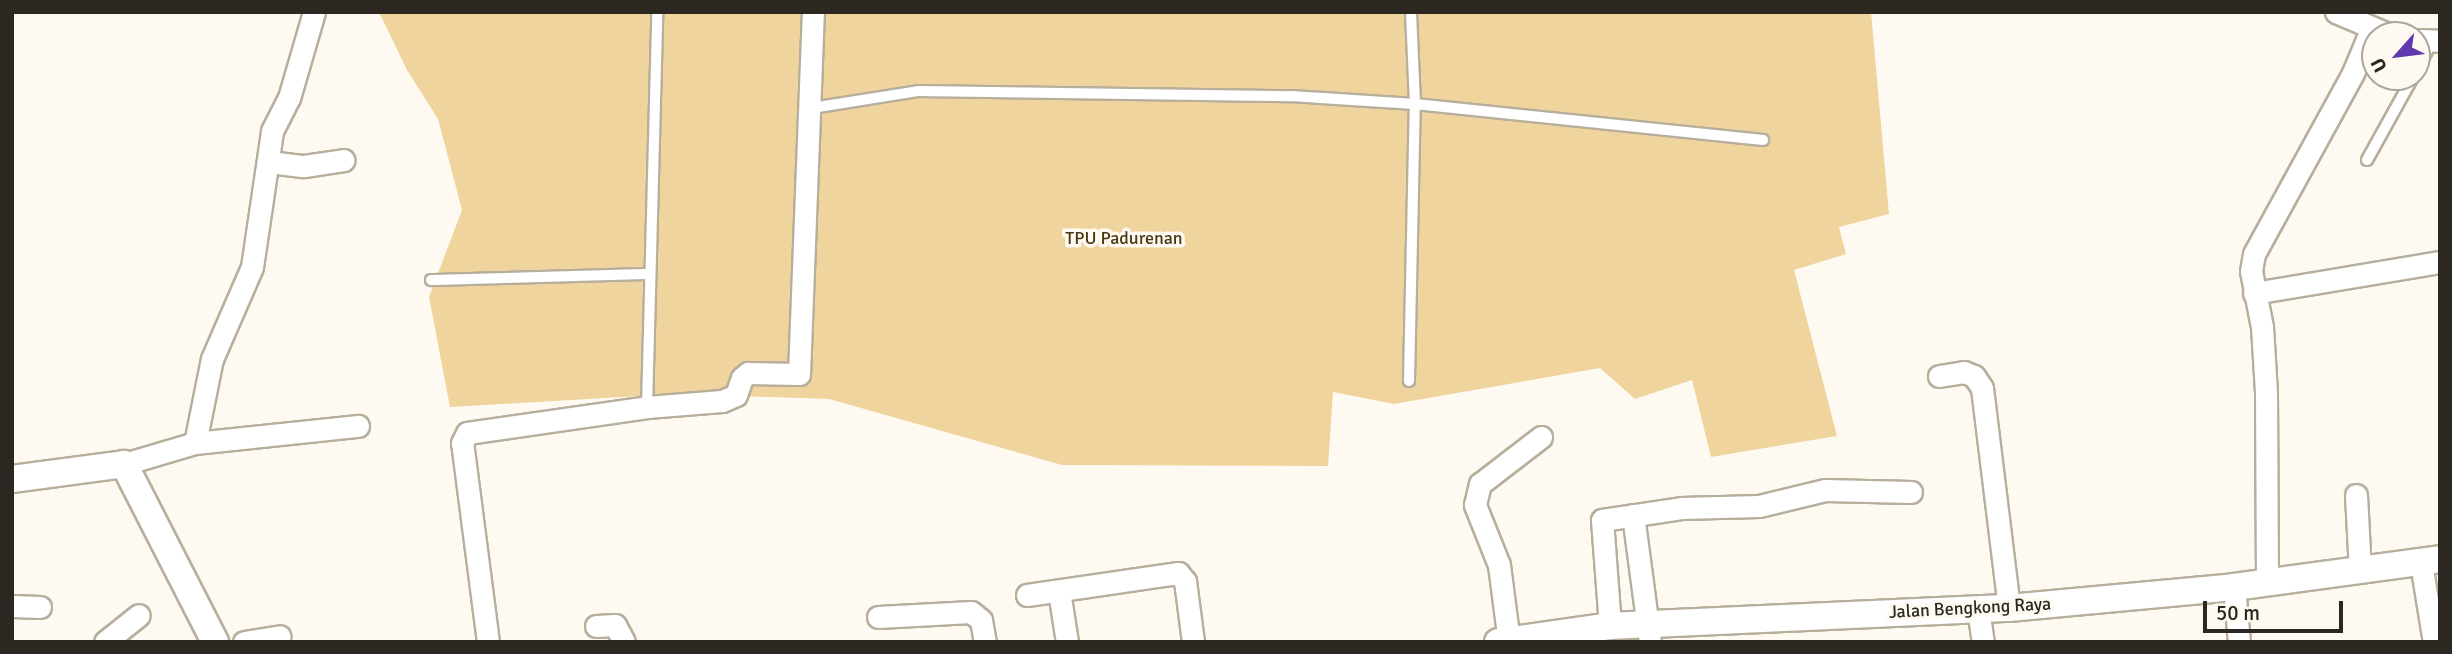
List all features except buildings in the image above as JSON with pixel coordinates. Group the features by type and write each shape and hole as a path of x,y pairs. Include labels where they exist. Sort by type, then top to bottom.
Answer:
{"street":[{"path":"195,443 212,359 252,267 272,131 289,98 314,12"},
{"path":"488,642 464,436 471,430 729,399 736,395 742,378 756,371 799,374 812,108 813,12"},
{"path":"2336,12 2361,23"},
{"path":"2267,583 2266,392 2262,327 2254,293 2254,254 2361,61"},
{"path":"269,162 304,166 344,160"},
{"path":"2254,293 2440,262"},
{"path":"1939,376 1964,372 1974,376 1982,388 2009,608"},
{"path":"12,479 124,464 195,443 358,426"},
{"path":"1505,641 1499,565 1475,505 1480,484 1541,438"},
{"path":"124,464 215,642"},
{"path":"1610,626 1599,529 1602,520 1633,515 1759,506 1825,490 1911,492"},
{"path":"2356,495 2360,572"},
{"path":"1633,515 1649,633"},
{"path":"2430,561 2434,642"},
{"name":"Jalan Bengkong Raya","path":"1505,641 1610,626 1649,633 1978,608 2009,608 2234,587 2430,561"},
{"path":"1027,595 1178,573 1185,581 1193,642"},
{"path":"2234,587 2239,642"},
{"path":"1059,591 1067,642"},
{"path":"12,606 40,607"},
{"path":"1978,608 1983,642"},
{"path":"877,617 971,612 981,620 985,642"},
{"path":"105,642 139,615"},
{"path":"596,626 615,625 624,642"},
{"path":"244,642 280,636"}],"lane":[{"path":"646,12 657,13 646,407"},
{"path":"1409,381 1415,104 1411,12"},
{"path":"812,108 918,91 1029,90 1415,104 1763,140"},
{"path":"2367,160 2405,91"},
{"path":"431,280 649,274"}],"green space":[{"name":"TPU Padurenan","path":"379,12 1871,12 1889,214 1839,227 1846,254 1794,270 1837,436 1711,457 1692,380 1635,399 1600,368 1394,404 1333,392 1328,466 1062,465 829,399 674,394 450,407 429,297 462,210 438,119 407,70"}]}
